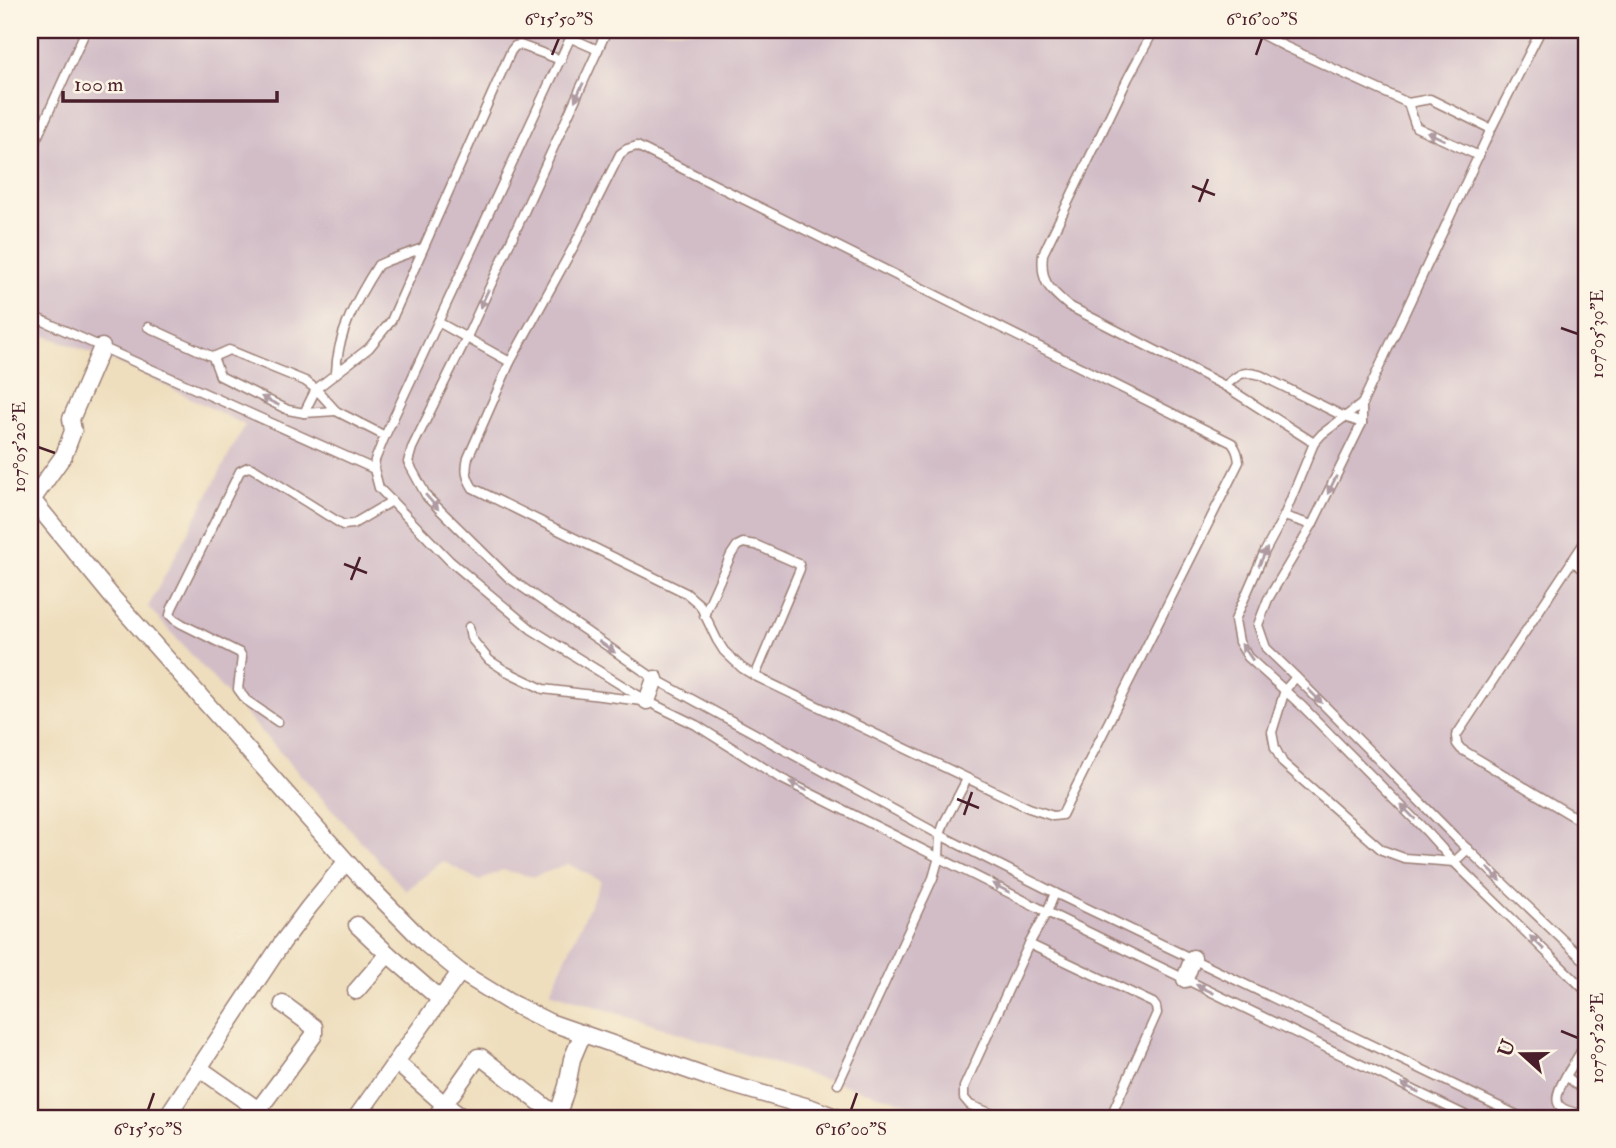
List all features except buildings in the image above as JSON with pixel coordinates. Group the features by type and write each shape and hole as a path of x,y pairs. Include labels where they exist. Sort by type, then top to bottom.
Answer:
{"street":[{"path":"102,347 71,418 73,431 64,455 31,498 122,608 346,862 406,925 460,972 539,1017 719,1081 838,1118"},
{"path":"647,701 655,679"},
{"path":"166,1118 289,934 346,862"},
{"path":"357,925 441,1000"},
{"path":"356,991 388,954"},
{"path":"1185,979 1193,958"},
{"path":"356,1118 460,972"},
{"path":"199,1068 259,1110 314,1035 314,1027 283,1004"},
{"path":"440,1112 476,1059 481,1057 558,1114 572,1059 583,1033"},
{"path":"396,1062 440,1112 463,1118"}],"lane":[{"path":"30,153 86,30"},
{"path":"607,30 467,337 412,448 408,462 427,498 509,578 655,679 940,835 1523,1118"},
{"path":"1154,30 1043,254 1044,280 1069,306 1225,386 1314,443"},
{"path":"1253,30 1408,103 1430,99 1492,130"},
{"path":"1541,30 1362,404 1362,423 1312,525 1268,599 1258,625 1266,648 1586,962"},
{"path":"598,50 572,34 385,436 375,460 374,469 379,488 450,561 531,629 647,701 696,725 780,778 1047,912 1471,1118"},
{"path":"304,413 316,389 369,348 391,321 511,51 520,45 561,60"},
{"path":"1408,103 1416,127 1479,156"},
{"path":"637,145 1232,443 1238,452 1239,462 1059,817 1029,808 755,676 742,668 724,650 704,615 700,605 686,593 473,488 465,469 510,362 575,244 620,154 637,145"},
{"path":"336,373 343,331 378,265 423,248"},
{"path":"30,315 374,469"},
{"path":"438,322 510,362"},
{"path":"148,327 213,357 220,376 288,410 304,413 336,411"},
{"path":"213,357 229,351 305,381 336,411 385,436"},
{"path":"1225,386 1240,373 1260,375 1362,423"},
{"path":"1362,404 1314,443 1284,516 1264,553 1235,620 1240,642 1248,657 1285,690 1454,862 1586,991"},
{"path":"278,722 246,700 238,689 242,657 240,653 170,615 240,471 247,467 252,468 343,526 353,524 392,501"},
{"path":"1284,516 1312,525"},
{"path":"1586,540 1456,736 1461,749 1586,824"},
{"path":"704,615 737,546 743,543 756,545 799,564 800,569 755,676"},
{"path":"1572,561 1586,571"},
{"path":"469,627 471,638 489,660 542,689 647,701"},
{"path":"1296,677 1285,690 1272,732 1275,748 1283,763 1382,850 1404,858 1454,862 1468,849"},
{"path":"838,1084 933,878 944,822 967,779"},
{"path":"1003,1118 970,1105 964,1098 964,1087 1055,893"},
{"path":"1029,944 1153,1003 1156,1007 1157,1013 1110,1118"},
{"path":"1586,1047 1556,1095 1559,1105 1565,1109 1586,1114"},
{"path":"1566,1076 1586,1092"}],"shaded area":[{"path":"30,30 1586,30 1586,1118 958,1118 823,1079 550,992 601,881 568,864 534,877 502,870 480,881 443,861 406,891 148,607 245,425 126,366 30,330"}]}
